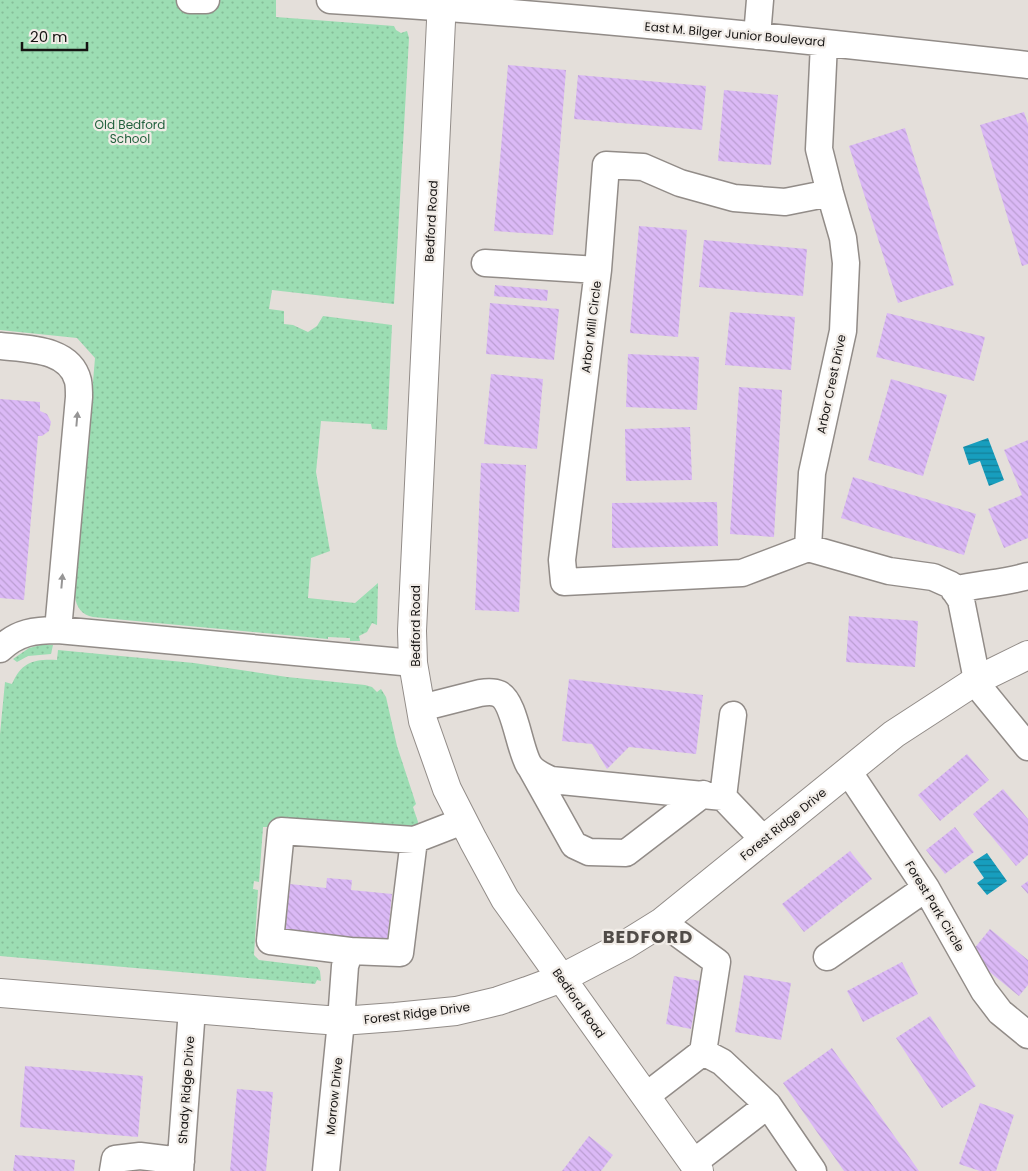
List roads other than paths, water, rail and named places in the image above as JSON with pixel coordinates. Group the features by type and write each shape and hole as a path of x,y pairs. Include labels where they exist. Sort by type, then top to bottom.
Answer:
{"main road":[{"name":"Bedford Road","path":"442,4 412,632 413,663 423,721 447,789 505,899 696,1167"},
{"name":"Forest Ridge Drive","path":"0,993 341,1021 456,1011 498,1002 562,978 625,945 662,922 894,734 977,680 1028,655"}],"street":[{"path":"190,0 206,0"},
{"name":"East M. Bilger Junior Boulevard","path":"330,0 442,4 824,42 1028,65"},
{"path":"757,36 760,0"},
{"name":"Arbor Crest Drive","path":"808,548 812,473 843,331 846,263 843,238 819,149 824,42"},
{"name":"Arbor Mill Circle","path":"808,548 742,573 564,582 562,560 598,270 606,165 643,167 680,183 734,198 784,202 830,193"},
{"path":"485,263 598,270"},
{"path":"0,346 50,352 69,364 78,380 79,397 58,630"},
{"path":"808,548 889,571 934,577 951,585 961,600 977,680 983,692 1028,747"},
{"path":"954,590 975,585 1008,582 1028,576"},
{"path":"0,648 21,634 42,630 58,630 413,663"},
{"path":"421,708 480,693 488,692 500,695 508,704 520,742 531,767 574,845 589,852 626,854 713,796 733,715"},
{"path":"531,767 538,774 551,780 713,796 764,840"},
{"name":"Forest Park Circle","path":"848,771 926,888 984,991 1000,1012 1028,1035"},
{"path":"414,840 400,953 350,951 270,942 281,831 414,840 463,821"},
{"path":"827,957 926,888"},
{"path":"646,1096 703,1052 717,962 662,922"},
{"name":"Morrow Drive","path":"326,1171 345,966 350,951"},
{"name":"Shady Ridge Drive","path":"180,1166 192,1009"},
{"path":"703,1052 722,1062 768,1105 813,1171"},
{"path":"696,1167 768,1105"},
{"path":"113,1171 115,1159 140,1156 180,1166"}],"water":[{"path":"988,438 1004,480 989,486 980,461 969,465 963,447"},
{"path":"987,853 1007,881 987,895 977,883 984,878 973,862"}],"district":[{"name":"BEDFORD","path":"648,936"}],"park label":[{"name":"Old Bedford School","path":"130,131"}]}
